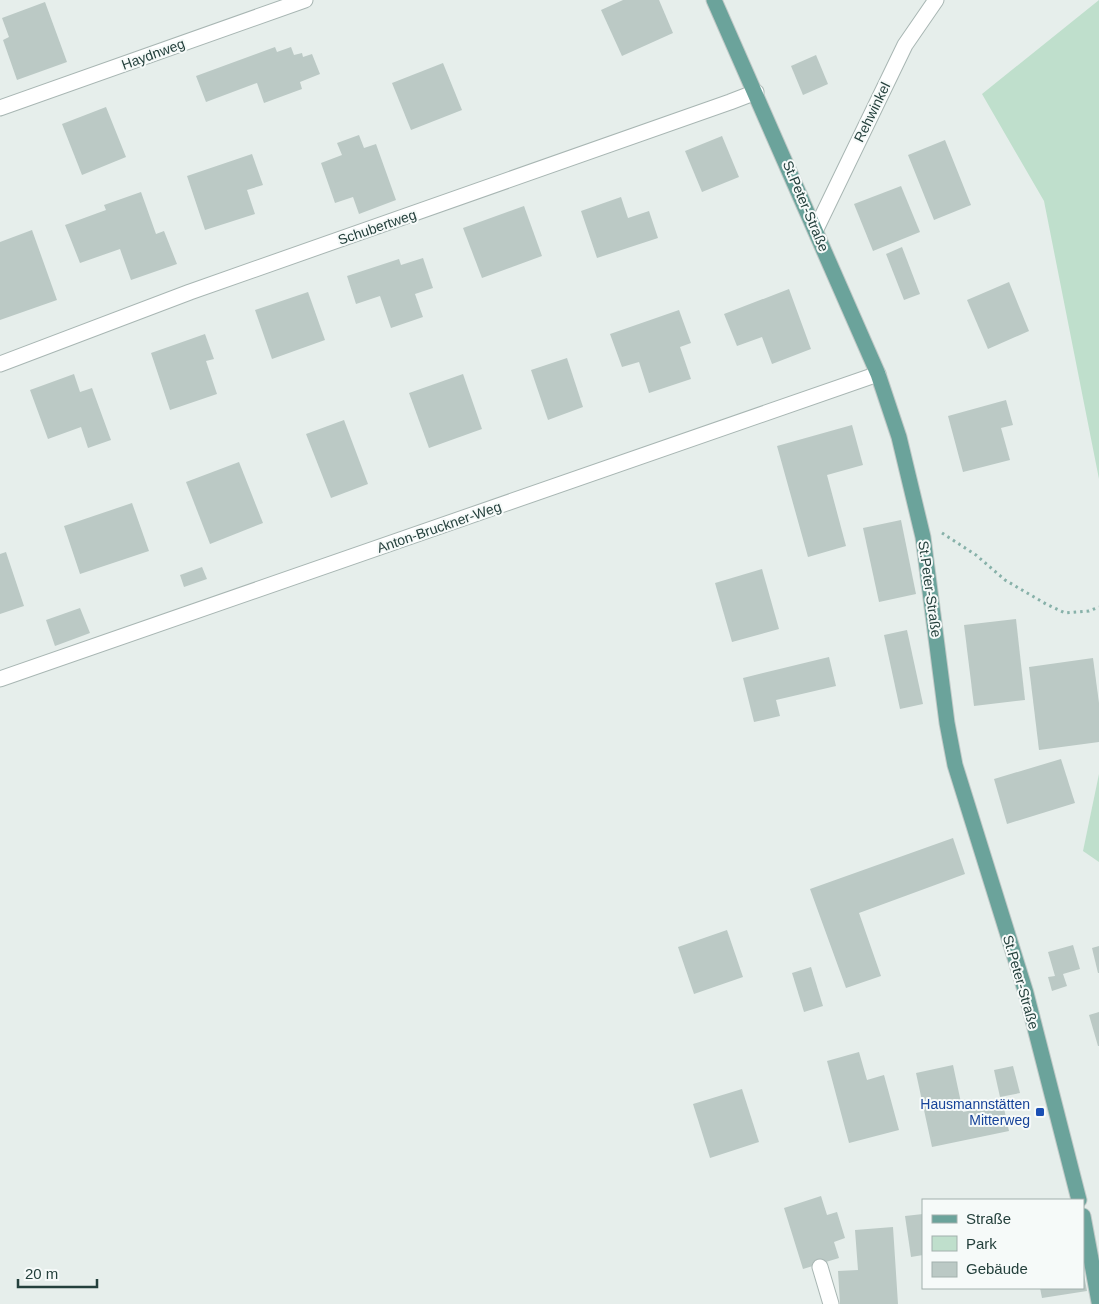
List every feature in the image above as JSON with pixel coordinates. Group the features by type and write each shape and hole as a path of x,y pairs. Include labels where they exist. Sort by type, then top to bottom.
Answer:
{"main road":[{"name":"St.Peter-Straße","path":"714,0 756,92 878,374 899,437 919,521 929,576 947,723 955,765 1026,993 1079,1199"},
{"path":"1084,1221 1099,1302"}],"street":[{"name":"Haydnweg","path":"0,108 305,0"},
{"name":"Rehwinkel","path":"816,229 904,45 936,0"},
{"name":"Schubertweg","path":"0,364 190,292 756,92"},
{"name":"Anton-Bruckner-Weg","path":"0,679 878,374"},
{"path":"820,1267 831,1304"}],"path":[{"path":"919,521 945,534 976,555 1005,580 1046,604 1065,613 1089,611 1099,607"}],"green space":[{"path":"1099,0 1099,479 1044,201 982,94"},
{"path":"1099,774 1099,862 1083,851"}],"building":[{"path":"623,0 659,0 673,33 622,56 601,10"},
{"path":"45,2 67,62 17,80 3,40 9,37 2,18"},
{"path":"275,47 277,52 291,47 294,55 302,53 303,57 312,54 320,74 300,82 302,89 264,103 257,83 206,102 196,76"},
{"path":"816,55 828,84 803,95 791,66"},
{"path":"443,63 462,110 411,130 392,83"},
{"path":"106,107 126,157 82,175 62,124"},
{"path":"359,135 364,148 376,144 396,200 359,214 353,197 335,203 321,163 342,155 337,143"},
{"path":"722,136 739,177 702,192 685,151"},
{"path":"945,140 971,205 934,220 908,155"},
{"path":"252,154 263,185 247,190 255,214 205,230 187,176"},
{"path":"901,186 920,232 873,251 854,204"},
{"path":"141,192 156,234 164,231 177,264 131,280 120,249 80,263 65,225 106,210 104,205"},
{"path":"621,197 628,218 649,211 658,238 597,258 581,211"},
{"path":"524,206 542,256 482,278 463,228"},
{"path":"32,230 57,300 0,320 0,242"},
{"path":"902,247 920,294 904,300 886,254"},
{"path":"423,258 433,288 415,294 423,317 391,328 380,296 356,304 347,276 399,259 401,265"},
{"path":"1009,282 1029,331 988,349 967,300"},
{"path":"789,289 811,349 772,364 762,337 737,346 724,314"},
{"path":"308,292 325,340 272,359 255,310"},
{"path":"679,310 691,343 680,347 691,379 649,393 639,362 622,367 610,334"},
{"path":"205,334 214,359 206,361 217,394 170,410 151,353"},
{"path":"567,358 583,407 548,420 531,370"},
{"path":"74,374 80,392 92,388 111,440 88,448 81,427 48,439 30,390"},
{"path":"463,374 482,429 429,448 409,393"},
{"path":"1006,400 1013,425 1001,428 1010,460 963,472 948,416"},
{"path":"344,420 368,484 331,498 306,434"},
{"path":"852,425 863,465 827,475 846,546 808,557 777,446"},
{"path":"239,462 263,523 210,544 186,482"},
{"path":"132,503 149,551 80,574 64,526"},
{"path":"901,520 916,594 879,602 863,528"},
{"path":"6,552 24,606 0,614 0,554"},
{"path":"202,567 207,579 184,587 180,575"},
{"path":"762,569 779,629 732,642 715,583"},
{"path":"80,608 90,633 55,646 46,620"},
{"path":"1016,619 1025,700 974,706 964,625"},
{"path":"907,630 923,704 900,709 884,635"},
{"path":"829,657 836,686 776,700 780,716 754,722 743,678"},
{"path":"1093,658 1099,703 1099,742 1039,750 1029,667"},
{"path":"1061,759 1075,803 1007,824 994,779"},
{"path":"953,838 965,874 859,913 881,976 846,988 810,889"},
{"path":"727,930 743,977 694,994 678,947"},
{"path":"1073,945 1080,969 1063,974 1067,986 1052,991 1048,977 1055,976 1048,952"},
{"path":"1099,946 1099,973 1098,973 1092,948"},
{"path":"811,967 823,1006 804,1012 792,973"},
{"path":"1099,1012 1099,1046 1098,1046 1089,1015"},
{"path":"859,1052 867,1080 884,1075 899,1130 849,1143 827,1061"},
{"path":"953,1065 963,1112 1003,1104 1009,1131 932,1147 916,1073"},
{"path":"1013,1066 1020,1093 1000,1097 994,1070"},
{"path":"742,1089 759,1142 710,1158 693,1104"},
{"path":"821,1196 827,1215 837,1212 845,1238 834,1242 839,1258 803,1269 784,1208"},
{"path":"922,1214 922,1255 911,1257 905,1216"},
{"path":"893,1227 898,1304 840,1304 838,1271 858,1270 855,1230"},
{"path":"1084,1274 1087,1291 1042,1298 1040,1289 1084,1289"}],"place":[{"name":"Hausmannstätten Mitterweg","path":"1040,1112"}]}
